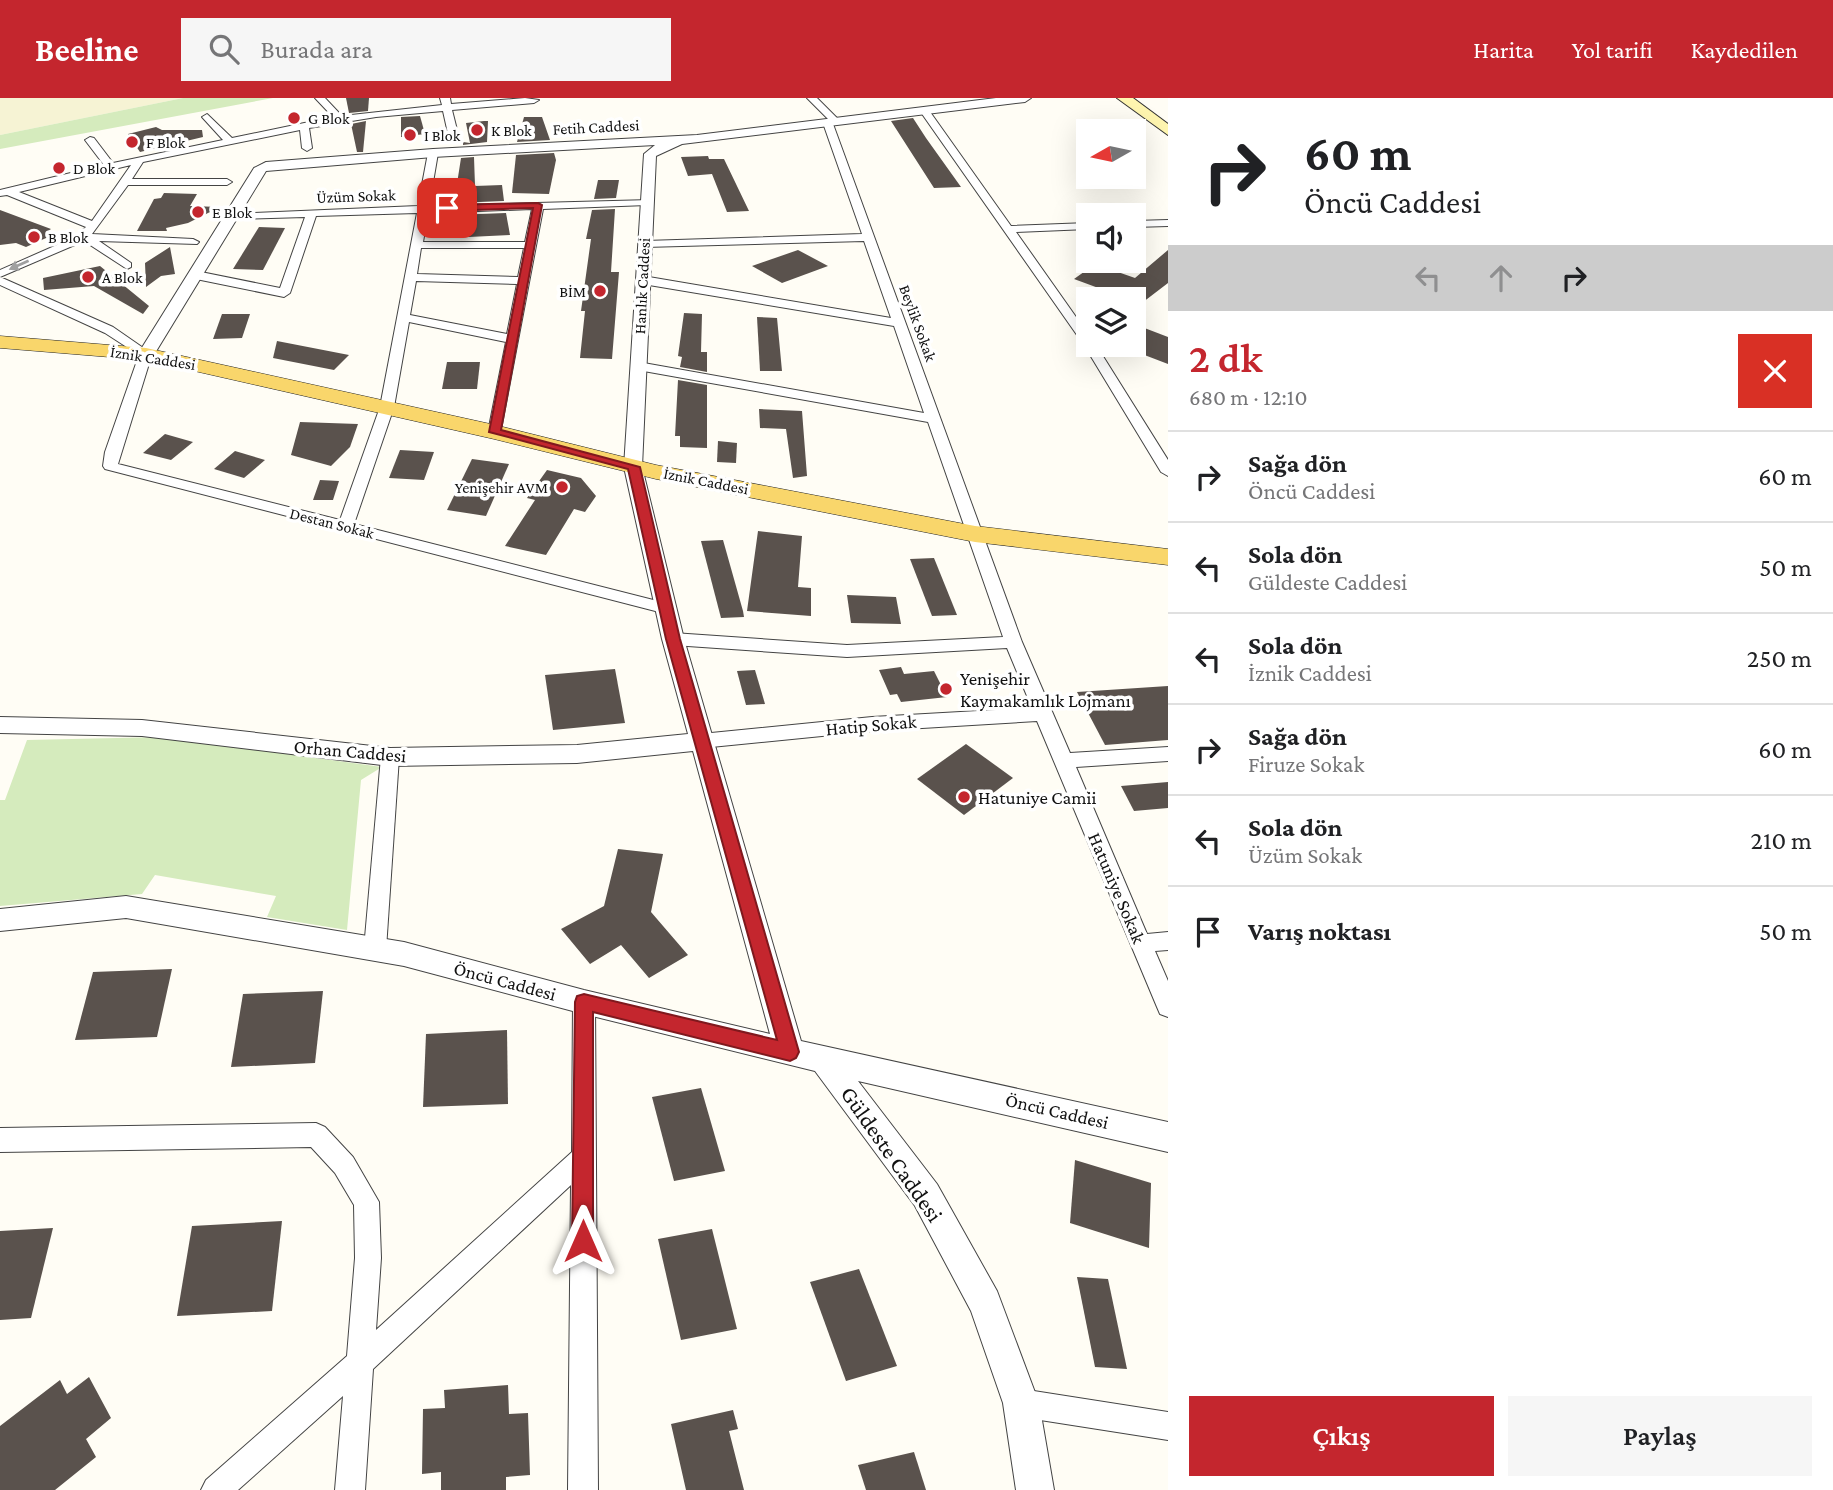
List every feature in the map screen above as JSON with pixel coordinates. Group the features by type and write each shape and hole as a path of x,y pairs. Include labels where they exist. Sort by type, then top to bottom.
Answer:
{"main road":[{"path":"1124,98 1168,131"},
{"name":"İznik Caddesi","path":"0,342 146,354 495,432 634,467 975,534 1168,557"}],"street":[{"path":"320,98 340,119"},
{"path":"812,98 832,123"},
{"path":"650,148 697,139 1025,98"},
{"path":"2,191 340,119 447,103 501,108 534,100"},
{"path":"447,103 454,138"},
{"path":"925,111 1076,325"},
{"path":"207,117 230,142"},
{"name":"Beylik Sokak","path":"832,123 869,237 975,534"},
{"path":"304,127 307,148"},
{"path":"90,140 110,167"},
{"name":"Fetih Caddesi","path":"146,354 261,168 271,165 433,153 650,148"},
{"name":"Hanlık Caddesi","path":"634,467 650,148"},
{"path":"345,527 387,407 413,277 433,153"},
{"path":"24,280 84,237 140,160"},
{"path":"124,182 227,182"},
{"path":"2,191 94,226"},
{"name":"Üzüm Sokak","path":"233,216 647,202"},
{"path":"495,432 538,205"},
{"path":"196,275 284,293 312,213"},
{"path":"1146,224 1167,224"},
{"path":"1009,229 1076,226"},
{"path":"84,237 127,265"},
{"path":"0,274 84,237 193,242"},
{"path":"645,244 869,237"},
{"path":"418,245 530,245"},
{"path":"413,277 523,281"},
{"path":"0,281 24,280 146,354"},
{"path":"643,280 900,323"},
{"path":"405,318 512,339"},
{"name":"Destan Sokak","path":"146,354 112,452 110,466 667,609"},
{"path":"1097,357 1168,472"},
{"path":"638,366 934,419"},
{"path":"634,467 673,639 790,1052"},
{"name":"Hatuniye Sokak","path":"975,534 1042,714 1168,1007"},
{"path":"673,639 847,651 1013,642"},
{"name":"Hatip Sokak","path":"701,741 872,724 1042,714"},
{"name":"Orhan Caddesi","path":"0,726 142,728 390,757 577,754 701,741"},
{"path":"1062,761 1168,754"},
{"path":"375,949 390,757"},
{"name":"Öncü Caddesi","path":"0,919 126,907 404,954 584,1002 790,1052 1168,1137"},
{"path":"1142,943 1168,941"},
{"path":"583,1490 584,1002"},
{"name":"Güldeste Caddesi","path":"824,1058 926,1195 985,1303 1020,1403 1035,1490"},
{"path":"0,1140 316,1135 344,1165 366,1202 368,1258 350,1490"},
{"path":"216,1490 362,1362 583,1158"},
{"path":"1020,1403 1168,1426"}],"shaded area":[{"path":"0,98 183,98 0,135"}],"green space":[{"path":"183,98 273,98 0,149 0,135"},
{"path":"162,737 382,767 361,780 347,930 267,917 276,896 155,875 142,894 0,906 0,800 5,800 27,740"}],"building":[{"path":"346,98 369,98 368,111 349,113"},
{"path":"420,116 425,134 401,137 401,117"},
{"path":"524,117 542,117 550,140 517,142"},
{"path":"913,118 961,187 934,188 891,121"},
{"path":"366,121 363,152 357,152 351,124"},
{"path":"488,121 487,142 463,145 463,142 470,143 466,123"},
{"path":"156,127 162,130 202,130 203,137 140,152 128,134"},
{"path":"554,153 556,160 549,194 512,193 516,155"},
{"path":"708,156 709,159 724,159 749,211 727,212 712,174 688,176 681,157"},
{"path":"474,157 475,186 502,185 504,201 454,203 461,158"},
{"path":"598,180 619,180 616,198 594,199"},
{"path":"164,193 197,194 190,206 220,207 188,223 166,228 167,231 137,231 154,199 161,198"},
{"path":"615,209 611,272 619,272 612,359 580,358 585,311 581,311 591,239 586,239 592,210"},
{"path":"0,210 51,229 48,231 55,234 26,247 16,243 0,245"},
{"path":"506,213 510,235 448,238 452,215"},
{"path":"259,227 285,228 263,270 233,269"},
{"path":"170,247 175,274 161,276 146,287 145,263"},
{"path":"798,250 828,266 782,283 752,266"},
{"path":"1168,250 1168,283 1146,300 1146,287 1096,287 1074,279 1082,273 1121,273 1135,278 1141,273 1146,273 1146,269"},
{"path":"100,266 149,306 143,314 94,286 44,290 43,278"},
{"path":"684,313 702,314 701,352 707,352 707,372 680,367 682,357 678,356"},
{"path":"222,314 250,314 242,338 213,339"},
{"path":"757,317 777,318 782,371 760,371"},
{"path":"1146,329 1168,337 1168,364 1146,356"},
{"path":"277,341 349,355 334,370 273,358"},
{"path":"447,362 480,362 477,389 442,389"},
{"path":"678,380 707,385 707,448 680,447 680,436 675,436"},
{"path":"759,409 802,411 807,476 793,478 786,429 760,428"},
{"path":"300,422 358,424 350,447 331,466 291,455"},
{"path":"165,434 193,442 171,460 143,453"},
{"path":"718,441 737,443 736,463 717,462"},
{"path":"400,450 434,452 424,480 389,478"},
{"path":"235,451 265,460 244,478 214,469"},
{"path":"472,459 509,464 486,516 447,510"},
{"path":"547,470 581,478 596,496 585,512 574,509 546,555 505,546 535,500 527,498"},
{"path":"320,480 339,481 333,500 313,500"},
{"path":"758,531 802,536 798,587 811,588 811,616 747,611"},
{"path":"723,540 744,617 721,618 701,541"},
{"path":"934,558 957,615 932,616 910,559"},
{"path":"847,595 896,597 901,624 851,623"},
{"name":"Yenişehir Kaymakamlık Lojmanı","path":"901,667 904,674 934,671 947,697 901,702 897,694 890,695 879,670"},
{"path":"615,669 625,723 553,730 545,675"},
{"path":"755,670 765,704 746,705 737,671"},
{"path":"1168,686 1168,740 1105,745 1077,692"},
{"name":"Hatuniye Camii","path":"966,744 1013,778 964,815 917,779"},
{"path":"1168,782 1168,808 1134,811 1121,786"},
{"path":"618,849 663,854 651,912 688,955 649,978 621,945 590,964 561,929 604,906"},
{"path":"172,969 157,1037 75,1040 93,972"},
{"path":"323,991 315,1063 231,1067 243,994"},
{"path":"507,1030 508,1104 423,1107 426,1034"},
{"path":"701,1088 725,1171 674,1181 652,1097"},
{"path":"1075,1160 1151,1183 1149,1248 1070,1223"},
{"path":"282,1221 272,1311 177,1316 192,1226"},
{"path":"53,1228 31,1318 0,1320 0,1231"},
{"path":"712,1229 737,1329 681,1340 658,1239"},
{"path":"859,1269 897,1366 846,1381 810,1282"},
{"path":"1077,1277 1108,1279 1127,1369 1095,1367"},
{"path":"89,1377 111,1418 86,1439 96,1457 55,1490 0,1490 0,1426 60,1380 67,1394"},
{"path":"508,1385 509,1414 528,1413 530,1475 506,1477 506,1490 441,1490 441,1472 422,1474 423,1409 445,1408 444,1390"},
{"path":"733,1410 738,1429 729,1431 744,1490 686,1490 671,1424"},
{"path":"914,1452 926,1490 866,1490 858,1465"}],"place":[{"name":"G Blok","path":"294,118"},
{"name":"K Blok","path":"477,130"},
{"name":"I Blok","path":"410,135"},
{"name":"F Blok","path":"132,142"},
{"name":"D Blok","path":"59,168"},
{"name":"E Blok","path":"198,212"},
{"name":"B Blok","path":"34,237"},
{"name":"A Blok","path":"88,277"},
{"name":"BİM","path":"600,291"},
{"name":"Yenişehir AVM","path":"562,487"},
{"name":"Yenişehir Kaymakamlık Lojmanı","path":"946,689"},
{"name":"Hatuniye Camii","path":"964,797"}],"route":[{"path":"447,208 538,205 495,432 634,467 673,639 790,1052 584,1002 583,1241"}]}
